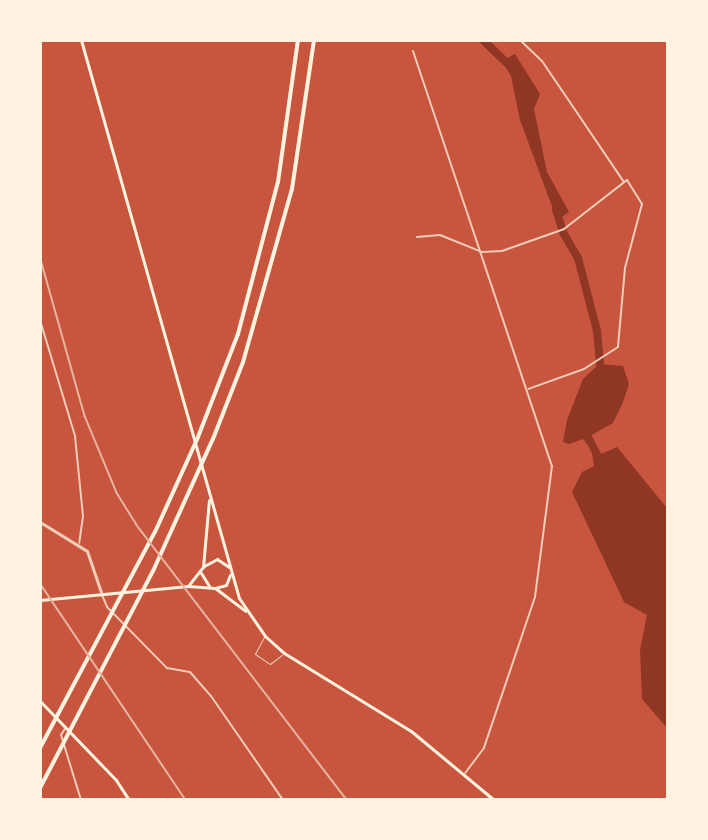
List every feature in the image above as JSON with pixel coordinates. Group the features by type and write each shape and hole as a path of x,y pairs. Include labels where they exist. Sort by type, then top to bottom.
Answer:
{"highway":[{"path":"40,748 147,549 208,413 237,334 268,224 298,40"},
{"path":"40,788 153,571 223,412 256,320 292,189 314,40"}],"main road":[{"path":"81,40 230,573 249,615 265,636 284,653 411,731 465,773 494,800"},
{"path":"188,586 201,573 203,567 209,498"},
{"path":"203,567 217,559 229,567"},
{"path":"201,573 214,588 249,615"},
{"path":"40,600 188,586 214,588 226,585 230,573"},
{"path":"40,701 66,727 129,800"}],"street":[{"path":"520,40 542,61 642,204 625,268 621,340 618,347 597,362 528,389"},
{"path":"412,51 482,252 552,466 535,597 484,748 465,773"},
{"path":"417,237 440,235 482,252 502,251 564,229 626,181"},
{"path":"40,320 75,436 83,516 79,543"},
{"path":"40,522 79,543 93,561 107,607 167,668 189,672 211,696 283,800"},
{"path":"66,727 61,735 81,800"}],"lane":[{"path":"265,636 255,654 270,664 284,653"}],"shaded area":[{"path":"515,54 540,94 534,109 547,172 569,212 557,220 520,120 511,76 502,61"},
{"path":"599,364 623,366 629,384 623,402 613,423 590,436 590,442 587,444 583,439 569,444 563,442 567,420 583,379"},
{"path":"617,447 667,508 667,728 642,699 640,650 647,615 624,602 572,492 582,472 594,466 592,452 601,454"}],"waterway":[{"path":"483,40 511,67"},
{"path":"556,210 564,234 578,258 597,331 601,375"},
{"path":"586,433 600,461"}],"railway":[{"path":"40,256 85,416 117,493 136,524 347,800"},
{"path":"40,583 186,800"}]}
